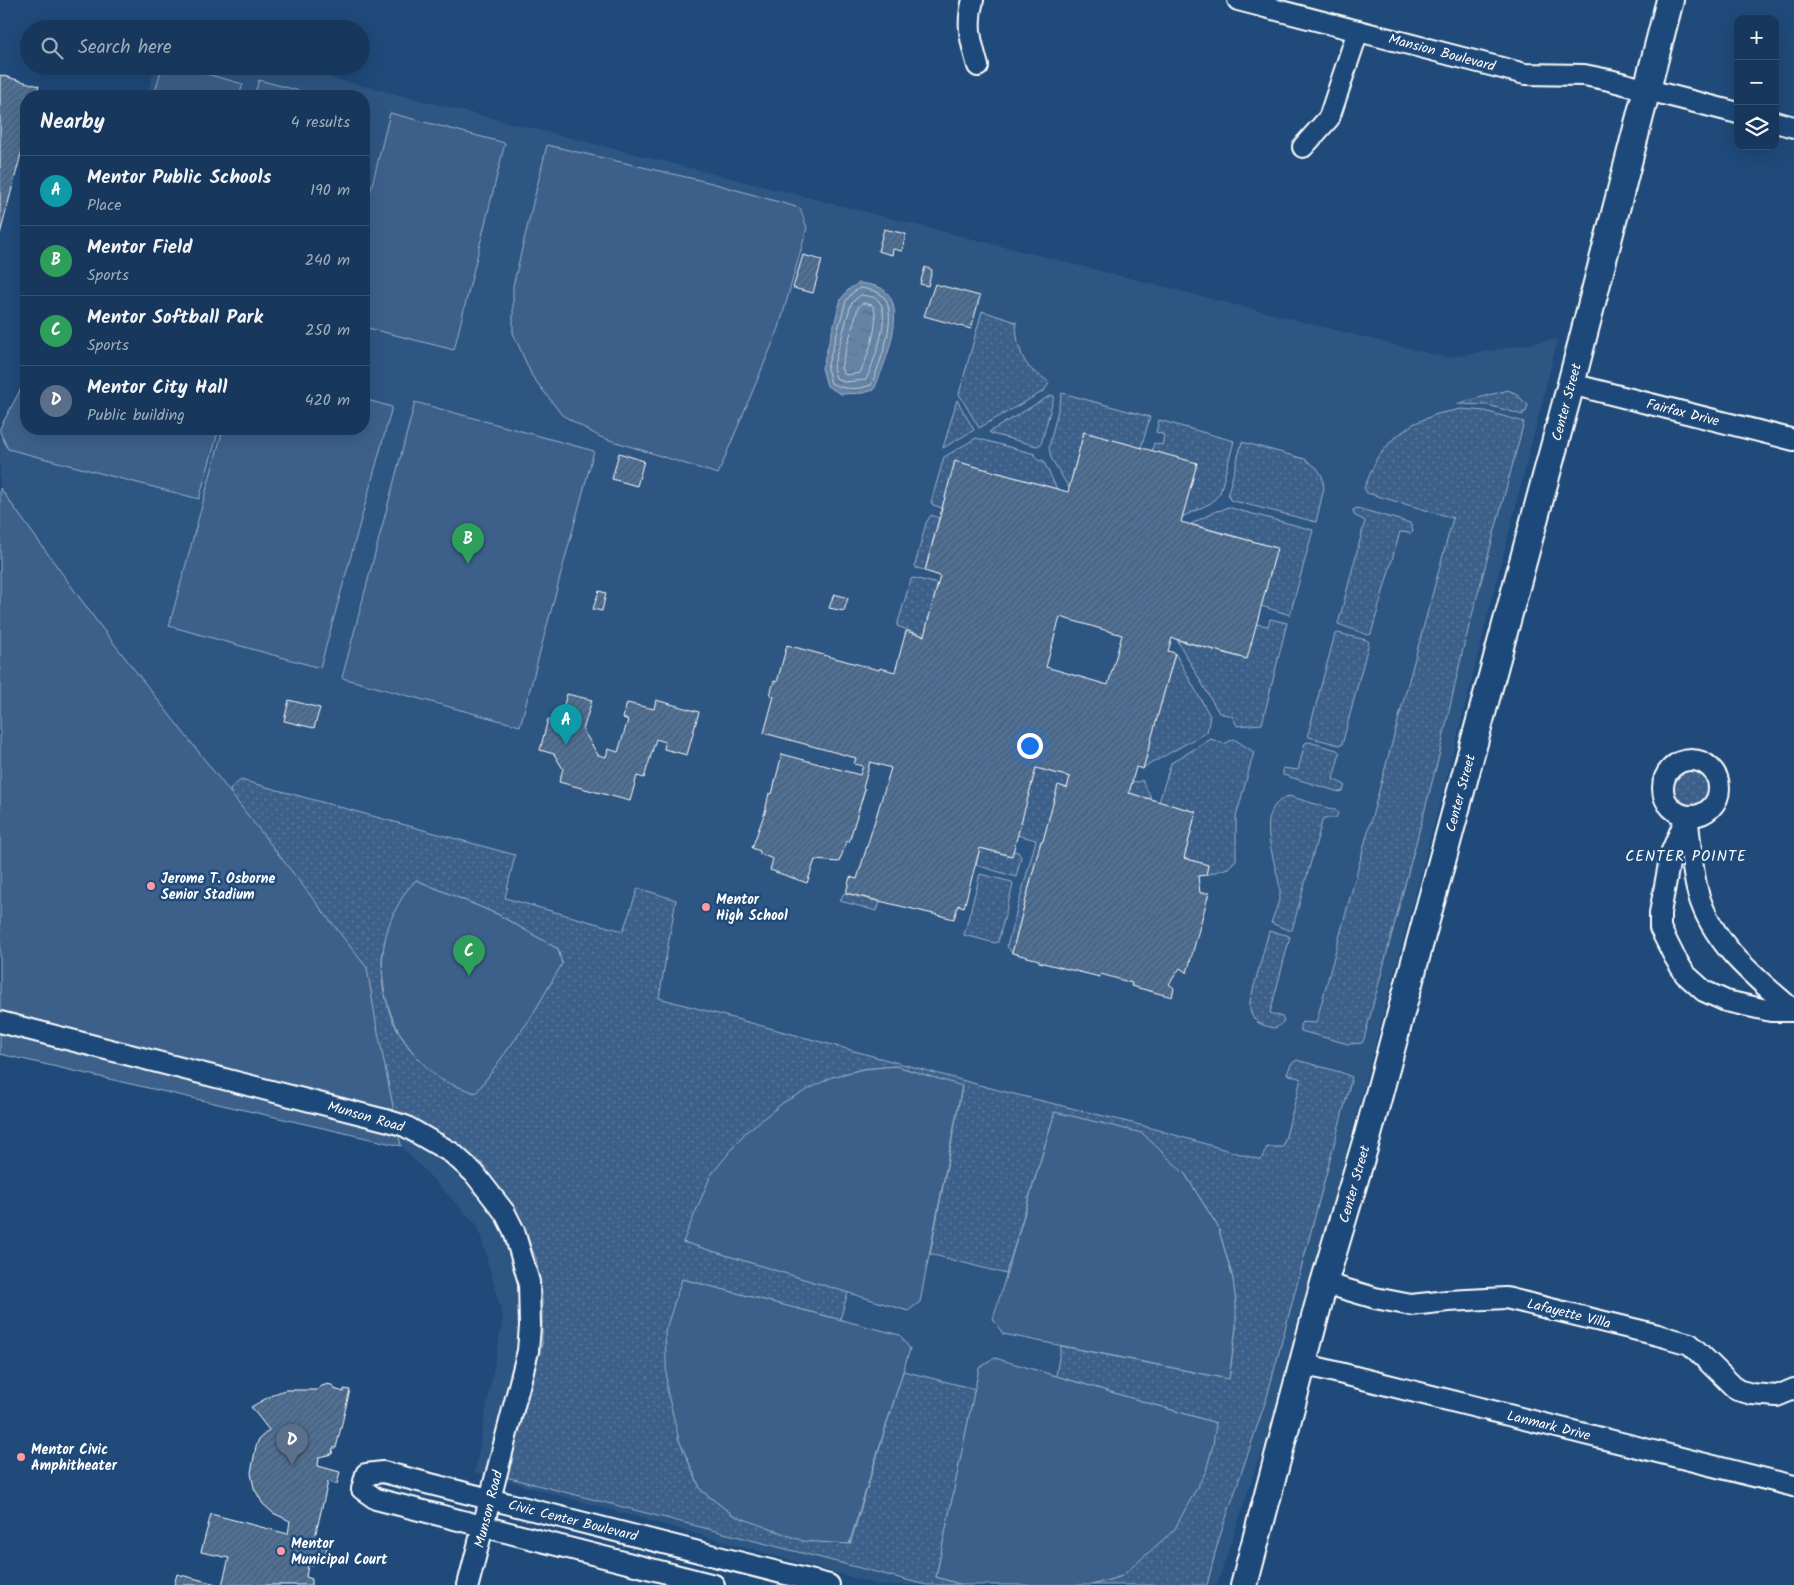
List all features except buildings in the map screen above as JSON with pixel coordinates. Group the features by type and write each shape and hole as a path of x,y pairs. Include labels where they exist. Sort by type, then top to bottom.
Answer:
{"main road":[{"name":"Center Street","path":"1244,1585 1324,1284 1368,1135 1571,384 1670,0"}],"street":[{"path":"973,0 969,16 971,40 978,66"},
{"name":"Mansion Boulevard","path":"1238,0 1525,74 1584,75 1734,112"},
{"path":"1303,147 1329,118 1358,31"},
{"path":"1779,123 1794,127"},
{"name":"Fairfax Drive","path":"1571,384 1794,440"},
{"path":"1686,816 1693,869 1698,893 1707,917 1718,936 1734,955 1794,1011 1771,1011 1726,1001 1704,991 1685,974 1674,956 1660,928 1660,913 1671,853 1686,816"},
{"name":"Munson Road","path":"0,1022 405,1126 452,1153 474,1173 505,1212 514,1231 529,1282 530,1300 528,1350 468,1585"},
{"name":"Lafayette Villa","path":"1324,1284 1375,1298 1411,1305 1506,1298 1690,1344 1737,1390 1752,1394 1777,1396 1794,1389"},
{"name":"Lanmark Drive","path":"1303,1364 1794,1486"},
{"name":"Civic Center Boulevard","path":"714,1585 376,1499 362,1489 366,1474 383,1472 829,1585"}],"shaded area":[{"name":"Mentor High School","path":"153,75 320,75 1447,358 1558,339 1451,761 1271,1433 1257,1464 1217,1585 879,1585 475,1472 503,1317 478,1226 401,1146 0,1054 0,428 20,390 20,435 370,435 370,90 149,90"},
{"path":"160,75 210,75 243,84 241,90 156,90"},
{"path":"259,80 296,90 256,90"},
{"path":"390,113 505,143 454,350 370,329 370,193"},
{"path":"547,145 712,183 800,208 807,228 779,328 718,474 600,437 562,415 532,376 513,333 513,286"},
{"path":"982,311 1016,322 1018,342 1025,361 1033,371 1049,383 1044,391 979,428 959,394"},
{"path":"20,390 20,435 217,435 199,499 8,449 0,428"},
{"path":"1508,390 1515,393 1528,405 1523,415 1488,405 1456,404"},
{"path":"1062,393 1150,417 1141,448 1084,432 1069,488 1051,458 1049,447"},
{"path":"1051,395 1054,396 1041,444 1037,446 989,432"},
{"path":"957,400 974,430 943,448"},
{"path":"370,401 392,407 320,668 169,626 221,435 370,435"},
{"path":"415,402 594,451 520,726 342,678"},
{"path":"1461,409 1485,411 1524,422 1463,649 1439,756 1364,1039 1362,1043 1348,1044 1301,1031 1300,1025 1302,1022 1316,1023 1453,518 1367,493 1364,488 1377,458 1393,439 1413,424 1437,414"},
{"path":"1159,420 1234,441 1220,493 1211,503 1182,517 1197,463 1152,451 1154,443 1162,445 1164,435 1156,432"},
{"path":"976,438 1035,454 1039,461 1043,460 1057,489 955,461 942,508 933,505 931,502 944,457"},
{"path":"1242,442 1305,459 1317,468 1322,476 1324,488 1316,522 1230,500 1228,493"},
{"name":"Jerome T. Osborne Senior Stadium","path":"0,488 98,623 367,968 401,1146 0,1054"},
{"path":"1227,507 1313,530 1290,615 1261,606 1277,548 1191,524"},
{"path":"1357,508 1410,523 1413,531 1411,533 1400,532 1371,634 1368,635 1338,624 1365,521 1354,515 1353,510"},
{"path":"931,515 939,518 925,570 916,568 915,565 926,523"},
{"path":"914,578 938,584 924,636 897,626 911,579"},
{"path":"1270,619 1287,623 1262,724 1237,726 1232,716 1219,713 1177,640 1246,659 1256,624 1268,626"},
{"path":"1338,633 1369,642 1342,745 1309,737 1308,734 1335,634"},
{"path":"1175,653 1210,716 1207,732 1143,768"},
{"path":"1211,739 1224,744 1234,739 1254,752 1236,817 1236,860 1228,868 1206,875 1208,865 1184,858 1196,812 1159,802 1171,763"},
{"path":"1309,742 1337,750 1340,753 1333,779 1345,785 1343,791 1339,792 1283,775 1283,768 1298,770 1305,743"},
{"path":"1693,764 1710,775 1714,785 1713,791 1708,805 1696,810 1682,810 1669,791 1670,784 1675,773"},
{"path":"1036,768 1070,777 1067,788 1059,786 1043,841 1041,841 1012,953 1007,946 1036,840 1017,835"},
{"path":"241,780 515,855 505,898 623,931 638,888 676,900 659,998 998,1090 1144,1126 1261,1160 1267,1147 1283,1147 1301,1079 1287,1074 1291,1064 1297,1060 1352,1077 1267,1397 1218,1542 1207,1585 1092,1585 1122,1576 1216,1423 1056,1376 1061,1346 1229,1379 1236,1327 1233,1279 1218,1227 1185,1174 1055,1112 1006,1274 930,1254 962,1087 896,1066 863,1069 832,1077 683,1242 848,1292 840,1320 682,1279 679,1440 701,1490 733,1515 850,1544 903,1371 975,1389 936,1577 963,1585 926,1585 506,1477 542,1344 542,1297 536,1259 520,1218 485,1170 445,1136 410,1118 369,1104 229,797 231,788","holes":["416,880 497,914 558,949 562,964 440,1079 411,1050 398,1032 390,1014 383,988 382,958 385,940"]},
{"path":"1142,780 1152,800 1129,793 1132,781 1138,782"},
{"path":"1289,796 1335,810 1338,813 1336,818 1323,818 1292,930 1271,923 1280,890 1269,837 1271,812 1278,803"},
{"path":"980,848 1011,856 1013,851 1018,852 1021,857 1016,877 976,865"},
{"path":"980,874 1012,882 1013,885 998,942 995,943 964,935"},
{"path":"416,880 497,914 558,949 562,964 530,1019 476,1093 437,1077 418,1058 394,1022 387,1001 383,981 382,959 385,938 403,895"},
{"path":"844,893 880,902 877,911 840,901"},
{"path":"1269,931 1290,937 1270,1013 1282,1017 1284,1021 1274,1028 1255,1020 1251,1014 1250,1006"},
{"path":"896,1066 962,1086 920,1302 908,1311 683,1242 711,1175 745,1133 784,1102 832,1077 863,1069"},
{"path":"1055,1112 1142,1133 1185,1174 1218,1227 1233,1279 1236,1327 1229,1379 1003,1334 993,1319"},
{"path":"682,1279 900,1335 910,1349 849,1544 803,1541 733,1515 701,1490 679,1440 667,1390 665,1332"},
{"path":"995,1358 1216,1423 1213,1445 1206,1471 1174,1530 1122,1576 1092,1585 963,1585 936,1577 979,1368"}],"water":[{"path":"859,283 879,287 890,296 894,308 892,337 874,390 863,393 841,394 827,386 822,368 841,299 849,289"}],"place":[{"name":"Mentor Field","path":"468,564"},
{"name":"Mentor Public Schools","path":"566,745"},
{"name":"Jerome T. Osborne Senior Stadium","path":"151,886"},
{"name":"Mentor High School","path":"706,907"},
{"name":"Mentor Softball Park","path":"469,976"},
{"name":"Mentor Civic Amphitheater","path":"21,1457"},
{"name":"Mentor City Hall","path":"292,1465"},
{"name":"Mentor Municipal Court","path":"281,1551"}],"district":[{"name":"CENTER POINTE","path":"1686,856"}]}
